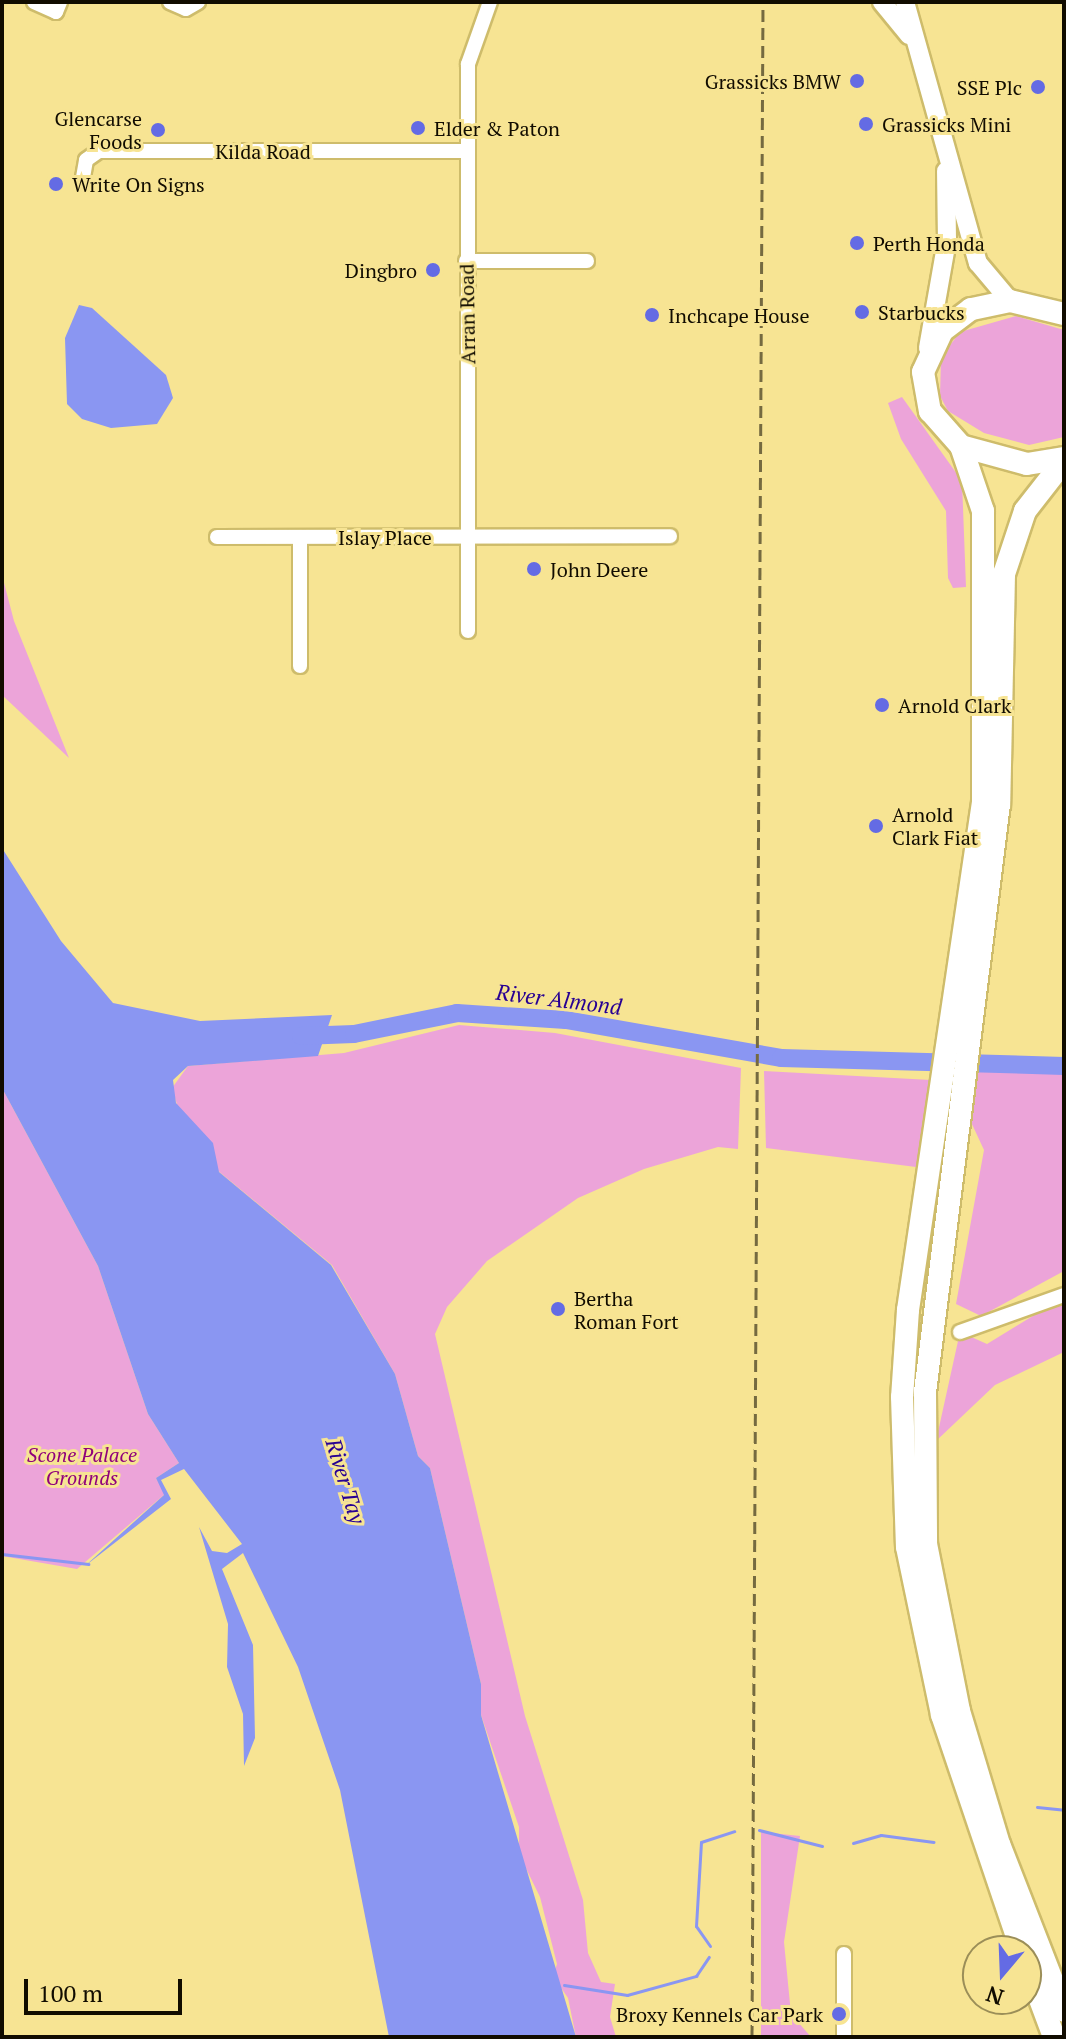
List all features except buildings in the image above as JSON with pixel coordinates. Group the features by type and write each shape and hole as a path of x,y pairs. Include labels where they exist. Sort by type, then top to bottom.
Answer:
{"highway":[{"path":"962,1016 983,802 988,612 979,484 961,446 930,411 926,358 955,317 1010,301 1064,305"},
{"path":"1037,304 1064,314"},
{"path":"961,446 1027,464 1064,459"},
{"path":"1017,1935 942,1715 907,1547 902,1397 999,804 1004,574 1025,511 1064,459"},
{"path":"947,1110 925,1392 926,1544 977,1770 1064,2011"},
{"path":"1042,2005 1054,2037"}],"main road":[{"path":"882,2 913,40"},
{"path":"905,2 913,40 978,263 1010,301"},
{"path":"926,358 947,240 945,146"}],"street":[{"path":"34,2 56,12 60,2"},
{"path":"170,2 186,9 198,2"},
{"name":"Arran Road","path":"468,631 466,261 469,51 490,2"},
{"name":"Kilda Road","path":"82,183 86,160 99,151 467,151"},
{"path":"466,261 587,261"},
{"name":"Islay Place","path":"217,537 670,536"},
{"path":"300,537 300,666"},
{"path":"960,1332 1064,1295"},
{"path":"844,1954 844,2037"}],"green space":[{"path":"1016,316 1064,330 1064,437 1029,445 984,433 948,411 940,396 941,357 960,332"},
{"path":"902,397 962,481 966,587 953,588 948,578 946,511 901,439 888,403"},
{"path":"2,575 14,621 69,758 2,695"},
{"path":"459,1025 555,1033 741,1068 738,1149 718,1147 644,1169 578,1198 487,1261 447,1307 435,1334 525,1716 583,1900 588,1953 601,1982 615,1984 610,2017 616,2037 576,2037 568,1998 553,1976 557,1964 540,1897 519,1854 519,1827 481,1715 481,1684 430,1468 418,1456 395,1374 332,1265 217,1170 211,1142 179,1111 172,1088 188,1066 344,1053"},
{"path":"764,1071 931,1080 916,1167 766,1148"},
{"path":"1064,1071 1064,1271 981,1316 956,1304 984,1150 971,1122 972,1072"},
{"name":"Scone Palace Grounds","path":"2,1088 98,1266 148,1414 179,1463 156,1478 165,1494 77,1569 2,1556"},
{"path":"1064,1297 1064,1352 995,1385 936,1441 960,1332 987,1344"},
{"path":"761,1832 800,1836 784,1942 791,2014 811,2037 761,2037"}],"water":[{"path":"79,305 92,308 166,375 173,398 157,424 111,428 82,419 67,404 65,338"},
{"name":"River Tay","path":"2,848 61,941 113,1003 200,1021 332,1015 318,1056 188,1066 173,1080 176,1103 213,1143 219,1172 331,1265 395,1374 418,1456 430,1468 481,1684 481,1715 576,2037 389,2037 340,1790 298,1667 243,1553 222,1569 253,1645 255,1738 244,1766 243,1714 227,1667 228,1624 199,1527 212,1551 227,1553 242,1544 184,1469 161,1480 171,1499 85,1566 164,1495 156,1478 179,1463 148,1414 98,1266 2,1088"}],"waterway":[{"name":"River Almond","path":"301,1036 354,1034 457,1013 566,1020 781,1058 1064,1066"},
{"path":"2,1554 88,1564"},
{"path":"1037,1807 1064,1810"},
{"path":"759,1830 822,1846"},
{"path":"710,1946 696,1926 701,1842 734,1831"},
{"path":"853,1843 881,1835 934,1842"},
{"path":"564,1985 627,1995 696,1976 709,1957"}],"railway":[{"path":"752,2037 763,2"}],"place":[{"name":"Grassicks BMW","path":"857,81"},
{"name":"SSE Plc","path":"1038,87"},
{"name":"Grassicks Mini","path":"866,124"},
{"name":"Elder & Paton","path":"418,128"},
{"name":"Glencarse Foods","path":"158,130"},
{"name":"Write On Signs","path":"56,184"},
{"name":"Perth Honda","path":"857,243"},
{"name":"Dingbro","path":"433,270"},
{"name":"Starbucks","path":"862,312"},
{"name":"Inchcape House","path":"652,315"},
{"name":"John Deere","path":"534,569"},
{"name":"Arnold Clark","path":"882,705"},
{"name":"Arnold Clark Fiat","path":"876,826"},
{"name":"Bertha Roman Fort","path":"558,1309"},
{"name":"Broxy Kennels Car Park","path":"839,2014"}]}
